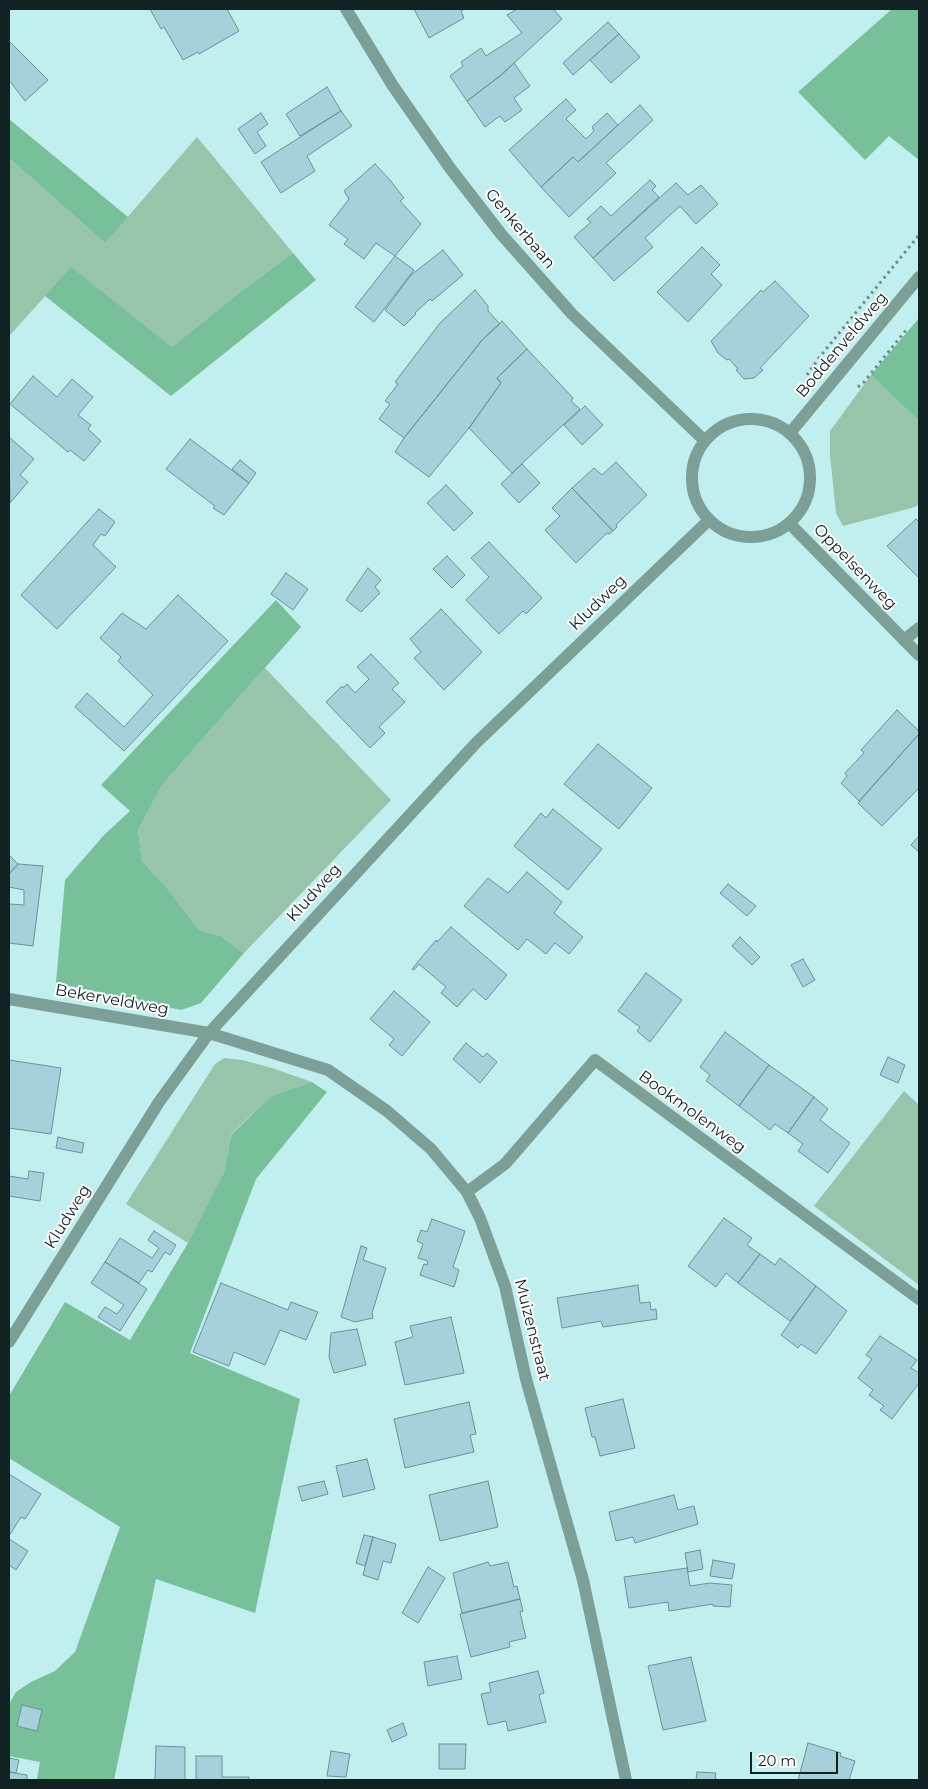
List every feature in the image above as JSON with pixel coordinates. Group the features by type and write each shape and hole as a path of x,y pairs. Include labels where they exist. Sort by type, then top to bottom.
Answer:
{"street":[{"name":"Genkerbaan","path":"346,9 393,86 450,168 501,234 572,314 704,440"},
{"name":"Boddenveldweg","path":"790,433 919,277"},
{"path":"746,418 769,421 790,433 805,453 810,478 805,503 789,523 775,532 757,537 740,536 723,530 709,520 696,502 692,481 694,460 704,440 722,426 746,418"},
{"name":"Kludweg","path":"9,1342 159,1102 209,1033 476,743 709,520"},
{"name":"Oppelsenweg","path":"789,523 919,655"},
{"path":"904,640 919,628"},
{"name":"Bekerveldweg","path":"9,999 209,1033"},
{"name":"Muizenstraat","path":"209,1033 328,1070 386,1111 431,1150 467,1192 480,1218 505,1286 526,1379 583,1580 626,1780"},
{"name":"Bookmolenweg","path":"467,1192 505,1164 595,1060 919,1299"}],"path":[{"path":"802,382 818,359 919,235"}],"green space":[{"path":"892,9 919,9 919,160 889,136 865,160 798,92"},
{"path":"9,119 128,217 105,243 9,158"},
{"path":"197,137 293,253 240,292 172,347 71,268 9,336 9,158 105,243"},
{"path":"293,253 316,280 171,396 45,296 71,267 172,347 240,292"},
{"path":"919,318 919,421 871,375"},
{"path":"871,375 919,421 919,504 915,507 843,526 836,513 830,455 830,431"},
{"path":"276,600 301,627 162,785 138,830 142,861 166,887 199,930 221,936 244,953 201,1003 181,1010 56,983 65,880 104,835 130,811 101,785"},
{"path":"265,668 391,800 244,953 221,936 199,930 166,887 142,861 138,830 162,785"},
{"path":"224,1058 242,1060 272,1068 312,1082 271,1096 231,1134 224,1172 188,1243 126,1204 215,1064"},
{"path":"312,1082 327,1092 256,1179 190,1353 300,1399 255,1613 156,1579 114,1780 37,1779 40,1762 9,1756 9,1704 16,1692 31,1682 55,1671 75,1652 120,1527 9,1458 9,1396 65,1302 130,1340 188,1243 224,1172 231,1135 271,1096"},
{"path":"904,1091 919,1105 919,1285 814,1206"}],"building":[{"path":"150,9 227,9 239,31 199,54 198,52 183,60 164,27 161,29"},
{"path":"414,9 465,9 461,11 464,18 429,38"},
{"path":"517,9 553,9 562,19 500,76 467,101 450,76 463,66 461,62 481,48 486,56 522,33 507,15"},
{"path":"608,22 619,34 573,75 563,63"},
{"path":"619,34 640,57 611,83 590,60"},
{"path":"9,41 48,80 25,101 9,80"},
{"path":"514,63 530,86 514,98 522,110 505,122 500,116 485,127 467,101"},
{"path":"327,87 341,111 300,136 286,114"},
{"path":"566,99 576,110 566,119 586,139 594,131 592,127 607,113 618,125 578,162 573,157 541,187 509,150"},
{"path":"640,105 653,120 606,163 616,173 569,217 541,187 573,157 578,162"},
{"path":"341,111 352,126 307,156 315,171 281,193 261,162"},
{"path":"261,113 268,124 257,132 266,146 255,154 238,129"},
{"path":"375,164 404,198 400,201 421,224 395,256 376,243 364,259 344,244 348,239 329,225 349,199 344,191"},
{"path":"650,180 656,186 652,190 659,197 593,258 574,237 591,222 587,219 601,206 611,216"},
{"path":"676,183 688,195 701,185 718,204 696,224 680,206 645,238 653,247 614,281 593,258"},
{"path":"702,247 720,265 711,274 722,285 688,322 657,292"},
{"path":"443,250 463,275 432,301 430,299 404,326 385,310 411,275"},
{"path":"395,256 414,270 374,322 355,307"},
{"path":"775,281 809,316 760,368 763,370 754,378 744,379 729,359 727,360 718,353 711,341 761,290 763,292"},
{"path":"475,290 488,306 488,311 500,324 483,339 404,438 379,419 390,404 385,401 398,384 395,382 440,323"},
{"path":"502,321 527,349 497,378 501,383 469,428 429,477 395,452 404,438 483,339"},
{"path":"527,349 573,398 571,401 580,409 512,473 469,428 501,383 497,378"},
{"path":"33,376 57,397 72,379 93,397 78,415 91,425 88,429 101,441 84,461 70,450 68,452 10,404"},
{"path":"585,406 603,425 582,445 564,425"},
{"path":"9,437 34,459 20,475 28,482 10,503"},
{"path":"190,439 249,483 224,515 166,469"},
{"path":"240,460 256,473 249,483 232,469"},
{"path":"616,462 647,495 616,525 617,527 613,531 572,488 594,468 602,475"},
{"path":"522,464 540,483 519,503 501,484"},
{"path":"446,485 473,513 454,531 427,503"},
{"path":"572,488 613,531 609,534 607,533 576,563 545,530 560,516 552,508"},
{"path":"99,509 115,522 105,536 101,534 93,545 116,567 57,629 21,595"},
{"path":"916,519 919,522 919,578 887,546"},
{"path":"489,542 542,598 526,614 523,611 499,634 466,600 489,577 471,558"},
{"path":"447,556 465,575 452,588 433,569"},
{"path":"368,568 381,580 375,587 380,593 361,612 346,600"},
{"path":"286,573 308,589 293,610 271,594"},
{"path":"178,595 228,641 124,751 75,707 87,693 124,727 153,695 118,661 121,657 100,638 122,613 146,629"},
{"path":"441,609 482,652 444,690 414,658 421,652 410,639"},
{"path":"371,654 399,683 392,689 405,702 379,727 385,733 370,748 326,702 342,686 343,688 347,684 355,693 369,679 357,667"},
{"path":"897,710 919,731 919,734 859,801 841,783 847,776 845,773 864,753 861,750"},
{"path":"919,734 919,788 882,826 858,803"},
{"path":"598,744 652,788 619,829 564,784"},
{"path":"553,809 602,849 568,890 514,846 541,813 546,818"},
{"path":"919,836 919,852 911,845"},
{"path":"9,855 18,864 9,874"},
{"path":"18,864 43,866 33,946 9,943 9,904 24,905 24,890 9,887 9,874"},
{"path":"527,872 562,902 554,913 583,937 569,954 555,943 546,954 527,939 518,950 464,906 488,878 508,893"},
{"path":"728,884 756,906 747,916 720,893"},
{"path":"451,927 507,975 486,1000 473,989 457,1007 441,993 446,987 419,964 414,970 412,969 436,940 437,942"},
{"path":"740,937 760,957 752,965 732,946"},
{"path":"803,959 815,980 803,987 791,965"},
{"path":"646,973 682,1000 650,1042 637,1031 640,1027 618,1011"},
{"path":"394,991 430,1022 402,1056 389,1045 394,1039 370,1019"},
{"path":"725,1032 769,1065 739,1106 706,1081 710,1075 700,1067"},
{"path":"466,1043 483,1057 487,1053 497,1062 480,1083 453,1059"},
{"path":"888,1057 905,1065 898,1083 880,1075"},
{"path":"9,1060 61,1068 51,1134 9,1128"},
{"path":"769,1065 814,1097 788,1133 775,1124 770,1130 739,1106"},
{"path":"814,1097 828,1109 820,1120 850,1143 828,1173 798,1151 803,1144 788,1133"},
{"path":"58,1137 84,1143 82,1153 56,1148"},
{"path":"29,1171 44,1173 40,1201 9,1196 9,1176 28,1179"},
{"path":"724,1218 752,1238 747,1245 760,1254 738,1283 726,1273 716,1287 688,1266"},
{"path":"432,1219 465,1231 453,1267 459,1270 454,1287 420,1275 424,1264 427,1265 428,1261 418,1258 423,1244 417,1241 421,1230 427,1232"},
{"path":"154,1231 176,1245 170,1255 165,1252 152,1272 148,1270 139,1283 105,1262 120,1238 152,1258 159,1248 148,1240"},
{"path":"361,1246 367,1248 363,1260 386,1268 372,1313 373,1318 355,1322 341,1317"},
{"path":"760,1254 775,1265 780,1258 816,1286 790,1321 738,1283"},
{"path":"105,1262 147,1289 120,1331 98,1317 105,1307 117,1314 124,1305 91,1283"},
{"path":"221,1283 288,1310 291,1302 318,1312 306,1340 280,1330 265,1365 234,1352 229,1366 193,1352"},
{"path":"638,1285 640,1303 650,1302 651,1310 656,1309 657,1319 603,1327 601,1321 562,1328 557,1298"},
{"path":"816,1286 847,1311 816,1354 801,1344 798,1348 781,1335"},
{"path":"451,1317 464,1373 405,1385 395,1342 413,1337 410,1326"},
{"path":"357,1329 366,1365 334,1373 329,1357 331,1333"},
{"path":"880,1336 917,1360 911,1368 919,1373 919,1383 892,1419 880,1410 884,1406 869,1395 873,1390 858,1378 872,1359 866,1355"},
{"path":"623,1399 635,1448 600,1456 595,1437 592,1437 585,1408"},
{"path":"469,1402 476,1434 470,1435 474,1452 405,1468 394,1419"},
{"path":"367,1459 375,1489 343,1497 336,1466"},
{"path":"9,1474 41,1494 25,1519 21,1517 9,1536"},
{"path":"324,1481 328,1494 302,1501 298,1487"},
{"path":"488,1481 498,1527 440,1541 429,1495"},
{"path":"674,1495 678,1510 694,1506 698,1524 635,1543 633,1537 616,1541 609,1512"},
{"path":"364,1535 373,1537 365,1566 356,1563"},
{"path":"373,1537 396,1544 391,1563 383,1561 378,1580 363,1575"},
{"path":"9,1539 28,1551 16,1570 9,1565"},
{"path":"700,1550 703,1569 688,1572 685,1553"},
{"path":"713,1560 735,1564 732,1579 710,1576"},
{"path":"488,1562 490,1566 508,1562 514,1587 517,1586 520,1599 462,1613 453,1573"},
{"path":"428,1567 445,1578 418,1623 402,1613"},
{"path":"687,1568 690,1586 710,1583 732,1585 730,1607 713,1606 713,1604 669,1611 668,1602 629,1608 624,1577"},
{"path":"520,1599 523,1611 520,1612 526,1638 509,1642 510,1647 471,1657 460,1614"},
{"path":"457,1656 462,1679 428,1686 424,1662"},
{"path":"691,1657 706,1721 663,1730 648,1666"},
{"path":"538,1671 544,1693 539,1695 546,1722 508,1731 506,1721 488,1725 481,1694 491,1692 489,1683"},
{"path":"22,1705 42,1710 37,1731 17,1726"},
{"path":"403,1723 407,1735 392,1742 387,1730"},
{"path":"808,1743 841,1753 840,1756 855,1761 849,1780 798,1780"},
{"path":"439,1744 466,1744 465,1769 439,1769"},
{"path":"156,1746 185,1747 185,1780 155,1780"},
{"path":"331,1751 350,1754 346,1777 327,1776"},
{"path":"196,1756 222,1756 222,1777 249,1777 249,1780 196,1780"},
{"path":"9,1758 19,1760 16,1773 9,1772"},
{"path":"9,1772 27,1775 27,1780 9,1780"},
{"path":"697,1772 716,1773 715,1778 718,1780 696,1780"}]}
